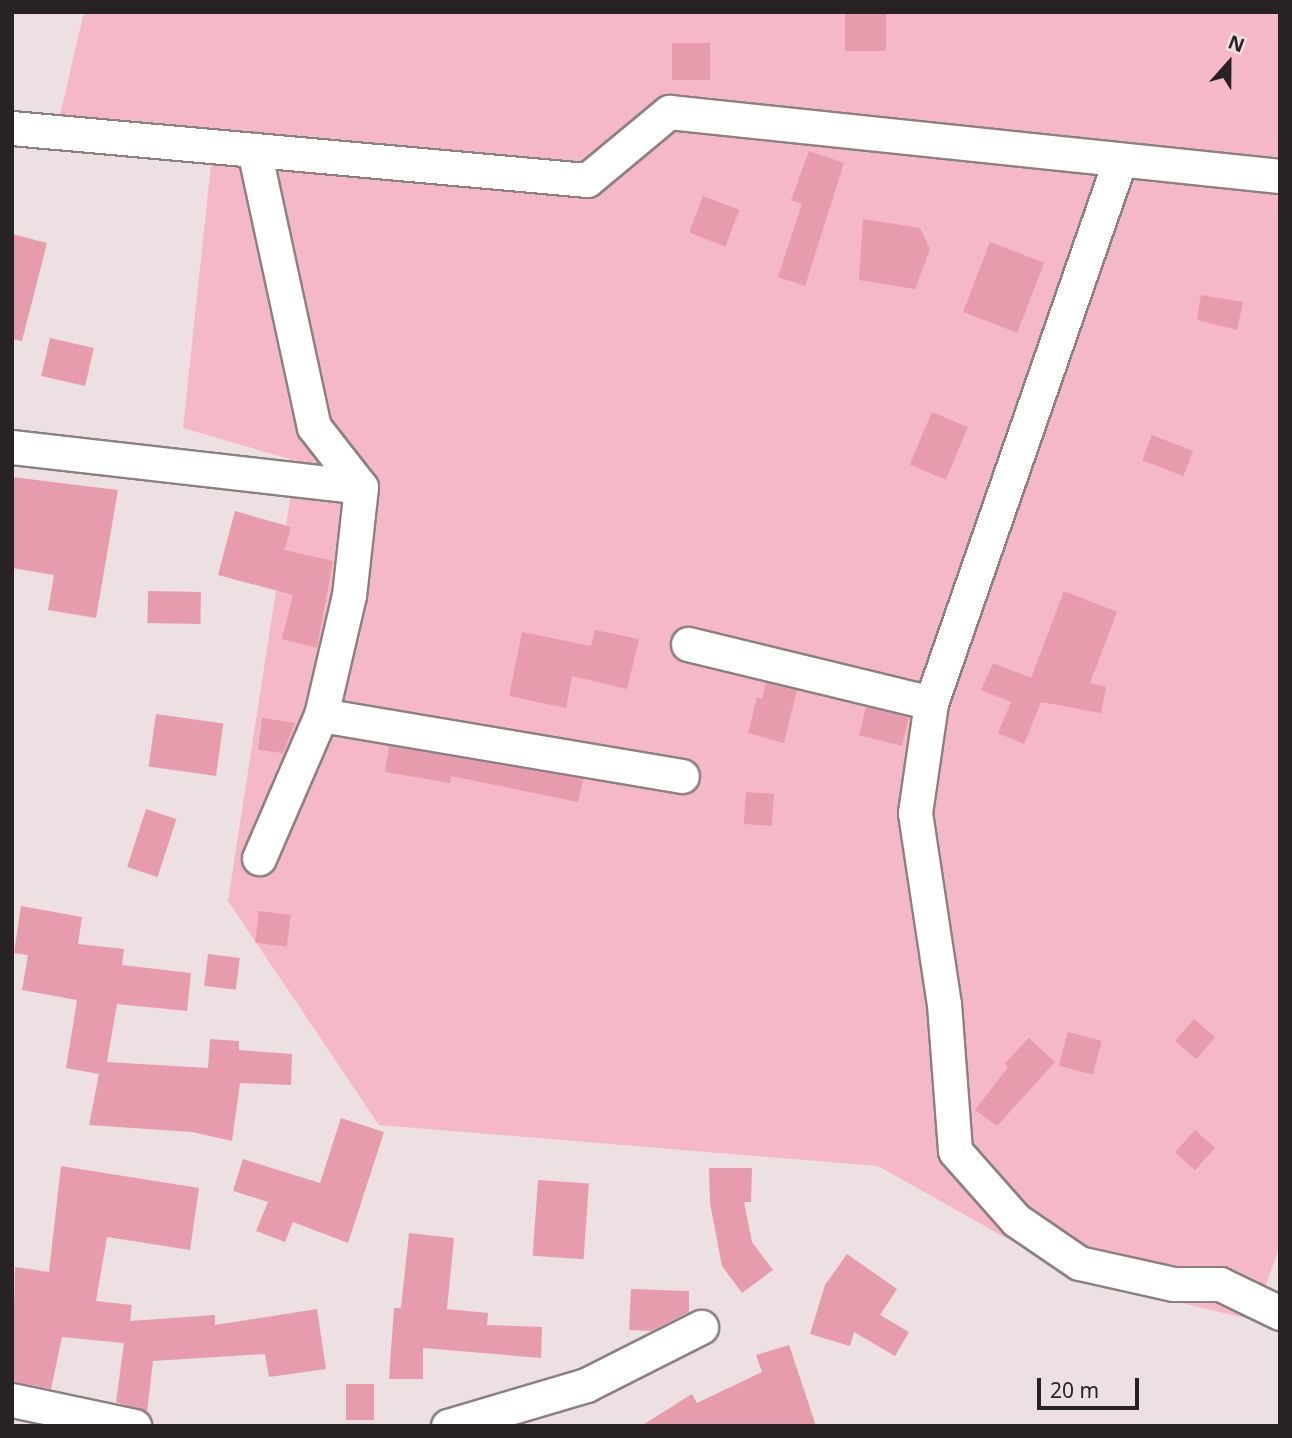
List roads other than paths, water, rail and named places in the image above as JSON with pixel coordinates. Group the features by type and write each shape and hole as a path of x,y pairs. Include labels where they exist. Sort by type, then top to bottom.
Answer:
{"street":[{"path":"12,128 587,180 669,111 1280,176"},
{"path":"254,150 314,427 361,487 349,594 321,715 259,858"},
{"path":"1119,160 930,703 915,813 944,1004 955,1151 1016,1220 1079,1264 1173,1284 1220,1284 1280,1313"},
{"path":"12,447 361,487"},
{"path":"688,644 930,703"},
{"path":"321,715 682,776"},
{"path":"448,1426 586,1385 701,1327"},
{"path":"12,1400 115,1424"}]}
